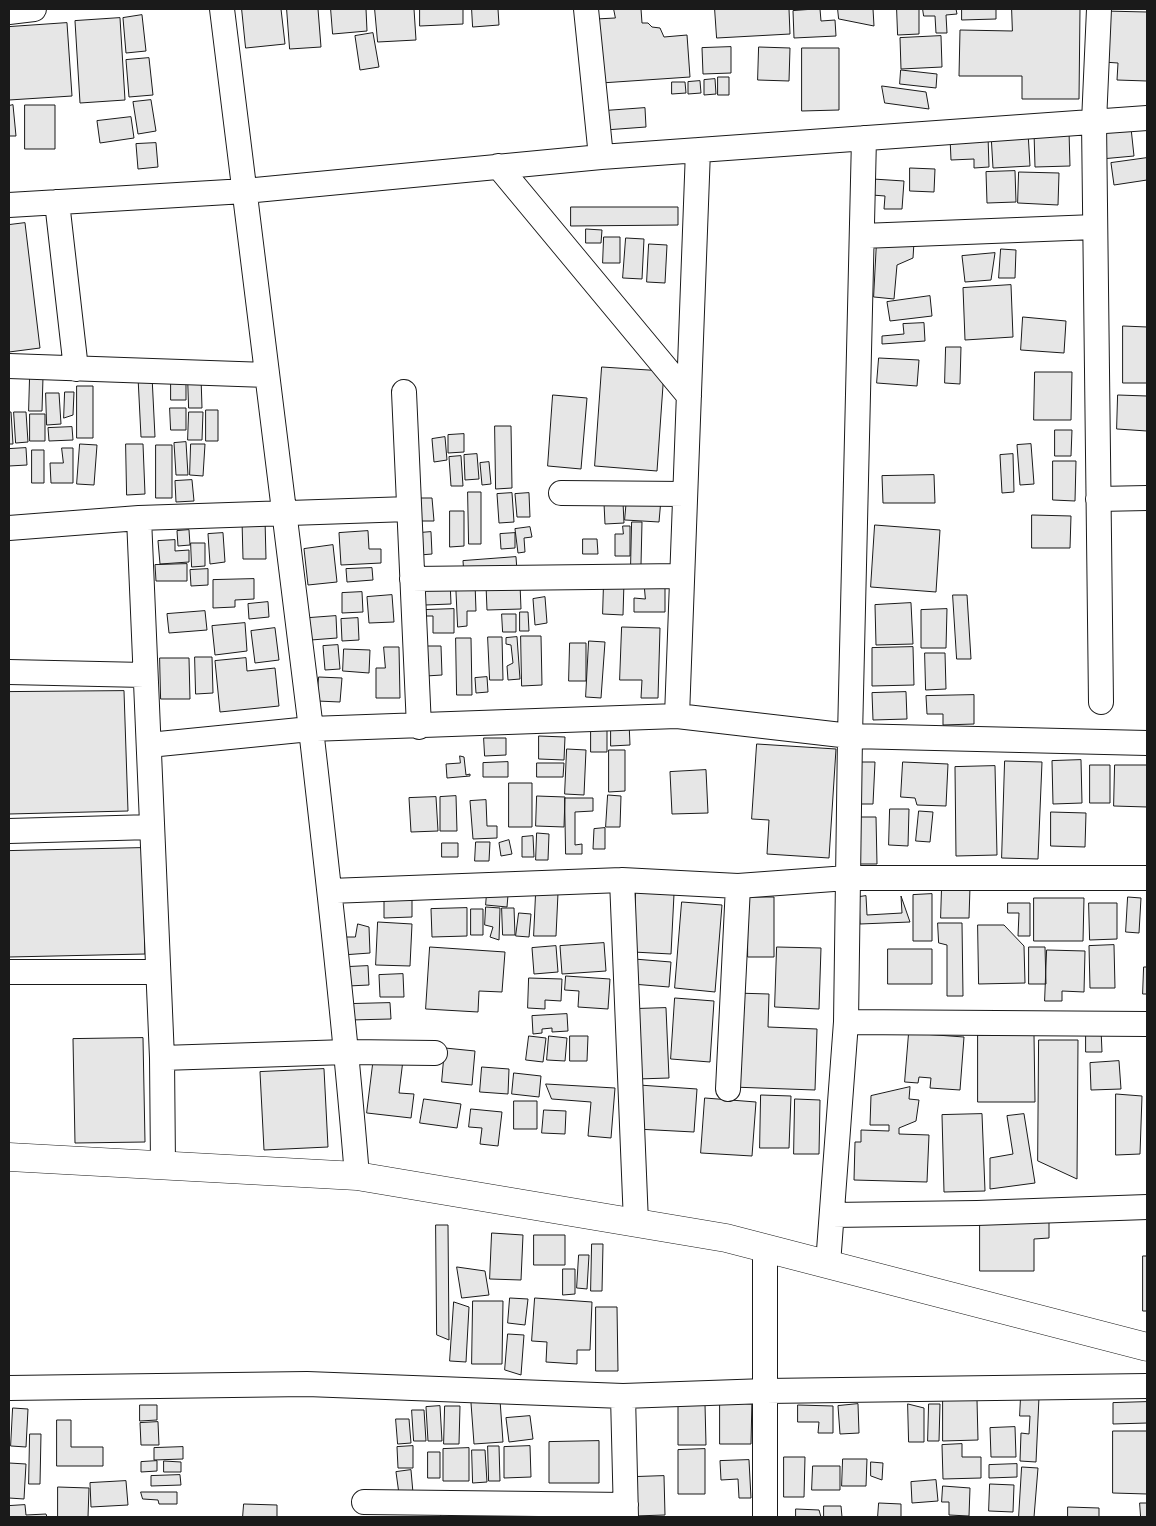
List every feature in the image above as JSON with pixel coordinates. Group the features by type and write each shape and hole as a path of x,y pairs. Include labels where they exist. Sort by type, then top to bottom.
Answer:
{"street":[{"path":"9,12 34,9"},
{"path":"222,9 286,514 330,891 347,1052 357,1176"},
{"path":"586,9 601,157"},
{"path":"1099,9 1094,122 1101,702"},
{"path":"9,205 245,191 601,157 1147,118"},
{"path":"828,1264 846,1022 847,878 864,138"},
{"path":"677,716 698,150"},
{"path":"498,166 689,396"},
{"path":"57,202 76,369"},
{"path":"862,236 1096,227"},
{"path":"9,366 267,375"},
{"path":"404,392 419,727"},
{"path":"561,492 685,494"},
{"path":"1098,499 1147,498"},
{"path":"9,528 139,518 409,509"},
{"path":"139,518 144,675 149,745 162,1058 164,1165"},
{"path":"412,579 682,576"},
{"path":"9,672 144,675"},
{"path":"149,745 310,729 419,727 677,716 850,736 1147,743"},
{"path":"9,832 152,827"},
{"path":"330,891 622,880 738,886 847,878 1147,878"},
{"path":"622,880 636,1222"},
{"path":"728,1089 738,886"},
{"path":"9,972 158,972"},
{"path":"846,1022 1147,1024"},
{"path":"162,1058 347,1052 435,1053"},
{"path":"9,1157 357,1176 636,1222 726,1238 1147,1346"},
{"path":"832,1215 977,1213 1147,1206"},
{"path":"765,1248 765,1517"},
{"path":"9,1388 307,1384 623,1396 766,1391 1147,1386"},
{"path":"364,1502 626,1511 623,1396"}],"building":[{"path":"242,9 281,9 285,44 246,48"},
{"path":"287,9 318,9 321,47 290,49"},
{"path":"331,9 366,9 367,31 333,34"},
{"path":"375,9 414,9 416,40 378,42"},
{"path":"420,9 463,9 463,24 420,26"},
{"path":"472,9 498,9 499,25 473,27"},
{"path":"614,9 641,9 642,23 648,23 652,27 660,28 664,37 687,35 690,77 601,83 596,19 615,18"},
{"path":"715,9 789,9 790,34 717,38"},
{"path":"820,9 821,21 835,20 836,36 794,38 793,11"},
{"path":"838,9 873,9 874,26 839,19"},
{"path":"897,9 919,9 919,34 898,35"},
{"path":"923,9 956,9 957,14 946,15 947,33 936,33 935,16 924,16"},
{"path":"962,9 996,9 996,19 962,20"},
{"path":"1012,9 1080,9 1079,99 1022,99 1022,76 959,76 960,30 1012,31"},
{"path":"1104,11 1147,12 1147,81 1117,80 1118,63 1103,62"},
{"path":"142,15 146,51 126,53 123,18"},
{"path":"120,18 125,100 80,103 75,21"},
{"path":"67,23 72,96 9,100 9,27"},
{"path":"373,33 379,67 360,70 355,36"},
{"path":"941,36 942,67 901,69 900,38"},
{"path":"731,47 731,73 703,74 702,48"},
{"path":"759,47 790,48 789,81 758,80"},
{"path":"802,48 839,48 839,110 802,111"},
{"path":"149,58 153,95 129,97 126,60"},
{"path":"901,70 937,74 936,88 900,84"},
{"path":"718,77 729,77 729,95 718,95"},
{"path":"715,79 716,94 704,95 704,80"},
{"path":"700,81 701,93 688,94 688,82"},
{"path":"672,82 685,82 686,93 672,94"},
{"path":"882,86 926,92 929,109 885,103"},
{"path":"151,100 156,131 138,134 133,102"},
{"path":"13,105 16,136 9,136 9,106"},
{"path":"25,105 55,105 55,149 25,149"},
{"path":"645,108 646,127 605,130 604,111"},
{"path":"131,117 134,138 100,143 97,121"},
{"path":"1131,128 1134,156 1101,159 1099,130"},
{"path":"1069,131 1070,166 1035,167 1034,132"},
{"path":"1028,132 1030,166 993,168 991,134"},
{"path":"988,136 989,167 974,168 974,159 951,160 950,137"},
{"path":"156,143 158,167 138,169 136,144"},
{"path":"1147,158 1147,180 1114,185 1111,163"},
{"path":"910,168 935,169 934,192 910,191"},
{"path":"1015,171 1016,202 987,203 986,172"},
{"path":"1019,172 1059,173 1058,205 1018,203"},
{"path":"873,179 904,181 902,209 884,209 885,196 872,195"},
{"path":"571,207 678,207 678,225 571,226"},
{"path":"25,223 40,348 9,352 9,225"},
{"path":"586,229 602,230 601,243 586,243"},
{"path":"604,237 620,237 620,263 603,263"},
{"path":"626,238 644,239 642,279 623,278"},
{"path":"877,240 914,242 913,258 897,265 894,299 874,297"},
{"path":"649,244 667,245 665,283 647,282"},
{"path":"1001,249 1016,250 1015,278 999,278"},
{"path":"995,253 991,280 965,282 962,256"},
{"path":"1011,285 1013,337 965,340 963,288"},
{"path":"930,296 932,316 890,321 887,302"},
{"path":"1023,317 1066,321 1064,353 1021,350"},
{"path":"924,323 925,341 882,344 882,336 904,334 903,324"},
{"path":"1123,326 1147,327 1147,383 1123,383"},
{"path":"946,347 961,347 960,384 945,383"},
{"path":"879,358 919,360 917,386 877,383"},
{"path":"602,367 664,371 657,471 595,466"},
{"path":"1035,372 1072,372 1071,420 1034,420"},
{"path":"30,376 43,377 42,411 29,411"},
{"path":"152,376 155,437 141,437 138,377"},
{"path":"188,377 201,377 202,408 189,408"},
{"path":"171,378 186,378 186,400 171,400"},
{"path":"77,386 93,386 93,438 77,438"},
{"path":"65,392 74,392 73,415 64,418"},
{"path":"46,393 59,393 61,424 47,425"},
{"path":"553,395 587,398 581,469 548,466"},
{"path":"1118,395 1147,396 1147,431 1117,429"},
{"path":"170,408 186,408 186,430 171,430"},
{"path":"206,410 218,410 218,441 206,441"},
{"path":"9,412 11,412 13,444 9,444"},
{"path":"14,412 26,412 28,442 16,443"},
{"path":"189,412 203,412 202,440 188,440"},
{"path":"30,414 45,414 45,441 30,441"},
{"path":"495,426 511,426 512,488 496,489"},
{"path":"72,427 73,440 49,441 48,428"},
{"path":"1055,430 1072,430 1071,456 1055,456"},
{"path":"464,434 464,452 448,453 448,435"},
{"path":"445,437 447,460 434,462 432,439"},
{"path":"186,442 188,475 176,475 174,443"},
{"path":"80,444 97,445 94,485 77,484"},
{"path":"126,444 143,444 145,494 127,495"},
{"path":"191,444 205,444 203,476 190,475"},
{"path":"1031,444 1034,484 1020,485 1017,445"},
{"path":"156,445 172,445 172,498 156,498"},
{"path":"26,448 27,465 9,466 9,449"},
{"path":"62,448 73,448 73,483 51,483 50,463 63,463"},
{"path":"32,450 44,450 44,483 32,483"},
{"path":"477,454 479,479 465,480 464,455"},
{"path":"1013,454 1014,492 1002,493 1000,455"},
{"path":"461,456 463,486 451,486 449,457"},
{"path":"1053,461 1076,461 1075,501 1053,500"},
{"path":"489,462 491,484 482,485 480,463"},
{"path":"934,475 935,503 883,503 882,476"},
{"path":"192,480 194,501 176,502 175,481"},
{"path":"468,492 481,492 481,544 469,544"},
{"path":"512,493 514,522 499,523 497,494"},
{"path":"529,493 530,517 517,517 515,494"},
{"path":"627,497 661,499 659,522 625,520"},
{"path":"419,498 432,498 434,521 421,521"},
{"path":"623,502 624,523 605,524 604,503"},
{"path":"450,511 464,511 464,546 450,547"},
{"path":"1032,515 1071,516 1070,548 1032,548"},
{"path":"265,519 266,559 243,559 242,520"},
{"path":"632,522 642,522 641,565 631,565"},
{"path":"875,525 940,530 936,592 871,587"},
{"path":"623,526 630,526 630,556 615,556 615,534 623,534"},
{"path":"530,527 532,537 524,538 525,552 518,553 515,529"},
{"path":"189,530 190,545 178,546 177,531"},
{"path":"368,531 369,549 381,549 381,563 341,565 339,533"},
{"path":"431,532 432,554 420,555 419,533"},
{"path":"223,533 225,562 210,564 208,534"},
{"path":"515,533 515,548 501,549 500,534"},
{"path":"583,539 597,539 598,554 583,554"},
{"path":"175,540 175,551 189,550 189,562 160,564 158,541"},
{"path":"191,543 205,543 205,566 192,567"},
{"path":"333,545 337,582 308,585 304,549"},
{"path":"516,557 517,571 464,575 463,561"},
{"path":"187,564 187,581 156,581 155,565"},
{"path":"372,568 373,580 347,582 346,569"},
{"path":"208,569 208,585 191,586 190,570"},
{"path":"254,579 254,599 235,600 235,607 213,608 213,580"},
{"path":"644,579 665,579 665,612 634,612 634,598 645,599"},
{"path":"450,580 451,604 425,605 424,581"},
{"path":"604,581 624,582 623,615 603,614"},
{"path":"456,583 475,583 476,611 467,611 467,626 458,627"},
{"path":"520,584 521,609 487,610 486,585"},
{"path":"362,592 363,612 342,613 342,593"},
{"path":"392,595 394,622 369,623 367,597"},
{"path":"953,595 967,595 971,659 957,659"},
{"path":"545,597 547,623 535,625 533,599"},
{"path":"268,602 269,617 249,619 248,604"},
{"path":"911,603 913,644 876,645 875,605"},
{"path":"454,609 454,633 433,633 433,616 424,616 424,610"},
{"path":"947,609 946,648 921,648 921,610"},
{"path":"205,611 207,630 169,633 167,614"},
{"path":"520,612 528,612 529,631 520,631"},
{"path":"502,614 516,614 516,632 503,632"},
{"path":"336,616 337,638 311,640 309,618"},
{"path":"358,618 359,640 342,641 341,619"},
{"path":"245,623 247,651 215,655 212,626"},
{"path":"622,627 660,628 658,698 641,698 642,680 620,680"},
{"path":"275,628 279,660 255,663 251,631"},
{"path":"521,636 541,636 542,685 522,686"},
{"path":"488,637 502,637 503,680 490,680"},
{"path":"517,637 520,679 508,680 507,666 513,663 511,645 506,644 506,638"},
{"path":"456,638 471,638 472,695 457,695"},
{"path":"589,641 605,642 601,698 586,697"},
{"path":"570,643 586,643 586,681 569,681"},
{"path":"338,645 340,669 325,670 323,646"},
{"path":"426,646 441,646 442,675 426,676"},
{"path":"384,647 399,647 400,698 376,698 376,668 385,668"},
{"path":"913,647 914,685 872,686 872,648"},
{"path":"344,649 370,650 369,673 343,671"},
{"path":"925,653 945,653 946,689 926,690"},
{"path":"195,657 212,657 213,693 196,694"},
{"path":"160,658 189,658 190,699 161,699"},
{"path":"246,658 247,671 275,668 279,706 220,712 215,661"},
{"path":"319,677 342,678 340,702 317,701"},
{"path":"487,677 488,692 476,693 475,678"},
{"path":"124,691 128,811 9,814 9,692"},
{"path":"906,692 907,719 873,720 872,693"},
{"path":"974,695 974,724 943,725 943,714 927,714 926,696"},
{"path":"611,722 629,722 630,745 611,746"},
{"path":"591,724 607,724 607,752 591,752"},
{"path":"539,736 565,737 564,760 539,759"},
{"path":"484,738 506,738 506,755 485,756"},
{"path":"757,744 836,749 829,858 767,854 769,820 752,819"},
{"path":"567,749 586,750 584,795 565,794"},
{"path":"609,750 625,750 625,791 609,792"},
{"path":"460,756 464,757 466,775 470,774 470,776 447,778 446,764 460,763"},
{"path":"1081,760 1082,803 1053,804 1052,761"},
{"path":"1005,761 1042,762 1038,859 1002,858"},
{"path":"508,762 508,777 483,777 483,763"},
{"path":"861,762 875,762 873,804 859,804"},
{"path":"903,762 948,764 946,806 917,805 915,798 901,797"},
{"path":"537,763 564,763 563,777 537,777"},
{"path":"1090,765 1110,765 1110,803 1090,803"},
{"path":"1115,765 1147,765 1147,807 1114,806"},
{"path":"995,766 997,855 956,856 955,767"},
{"path":"706,770 708,813 672,814 670,772"},
{"path":"509,783 532,783 532,827 509,827"},
{"path":"608,795 621,796 620,827 606,827"},
{"path":"456,796 457,831 440,831 440,797"},
{"path":"537,796 565,797 564,827 536,826"},
{"path":"436,797 438,831 411,832 409,798"},
{"path":"565,798 593,798 593,811 575,812 575,845 582,844 582,854 566,854"},
{"path":"486,800 487,826 497,826 497,838 473,839 470,801"},
{"path":"890,809 909,809 908,846 889,845"},
{"path":"919,811 933,812 930,842 916,841"},
{"path":"1051,812 1086,813 1085,847 1051,846"},
{"path":"860,817 876,817 877,864 860,864"},
{"path":"605,828 605,849 593,849 594,829"},
{"path":"537,833 549,834 548,860 536,860"},
{"path":"533,836 534,857 522,857 522,837"},
{"path":"509,840 512,854 501,856 499,843"},
{"path":"476,842 490,842 489,861 475,861"},
{"path":"442,843 458,843 458,857 442,857"},
{"path":"142,848 145,954 9,957 9,851"},
{"path":"942,886 970,887 969,918 941,918"},
{"path":"636,892 674,894 671,954 633,952"},
{"path":"487,893 508,895 507,907 486,905"},
{"path":"536,893 558,893 556,936 534,936"},
{"path":"412,894 412,917 384,918 384,895"},
{"path":"932,894 932,941 913,941 913,895"},
{"path":"866,896 867,915 902,913 901,896 910,922 860,924 859,897"},
{"path":"748,897 774,897 774,957 748,957"},
{"path":"1128,897 1141,898 1139,933 1126,932"},
{"path":"1034,898 1084,898 1083,941 1034,941"},
{"path":"682,902 722,905 715,992 675,988"},
{"path":"1008,903 1030,903 1030,936 1018,936 1019,913 1008,913"},
{"path":"1089,903 1117,903 1117,939 1090,940"},
{"path":"486,907 500,908 499,940 490,937 493,927 485,925"},
{"path":"467,908 467,936 432,937 431,909"},
{"path":"502,908 514,908 515,935 503,935"},
{"path":"471,909 483,909 483,935 471,935"},
{"path":"519,913 531,914 529,937 516,936"},
{"path":"378,922 412,924 410,966 376,965"},
{"path":"938,923 962,923 963,996 947,996 947,945 939,943"},
{"path":"358,924 369,927 370,953 342,955 341,937 355,937"},
{"path":"978,925 1004,925 1024,946 1025,983 979,984"},
{"path":"604,943 606,971 562,974 560,946"},
{"path":"1114,945 1115,988 1090,988 1089,946"},
{"path":"556,946 558,972 534,974 532,948"},
{"path":"430,947 505,952 502,992 479,991 478,1012 426,1009"},
{"path":"777,947 821,948 819,1009 775,1007"},
{"path":"1029,947 1045,947 1046,984 1029,984"},
{"path":"888,949 932,949 932,984 888,984"},
{"path":"1047,950 1085,951 1084,992 1062,991 1062,1001 1045,1001"},
{"path":"634,959 671,962 669,987 632,984"},
{"path":"368,966 369,985 348,986 347,967"},
{"path":"1144,967 1147,967 1147,994 1143,994"},
{"path":"403,974 404,997 380,997 379,975"},
{"path":"566,976 610,979 608,1009 578,1007 579,991 565,990"},
{"path":"529,978 562,979 561,1001 545,1000 545,1009 528,1008"},
{"path":"735,993 769,994 768,1027 817,1029 815,1090 732,1087"},
{"path":"675,998 714,1001 710,1062 671,1059"},
{"path":"390,1003 391,1019 350,1020 350,1004"},
{"path":"666,1008 669,1078 637,1079 634,1009"},
{"path":"567,1014 568,1031 552,1032 552,1028 542,1029 542,1033 533,1034 532,1016"},
{"path":"1086,1029 1101,1029 1102,1052 1086,1052"},
{"path":"909,1033 964,1037 960,1090 930,1088 931,1078 919,1077 918,1083 905,1082"},
{"path":"978,1035 1034,1035 1035,1102 978,1102"},
{"path":"529,1036 546,1038 543,1062 526,1060"},
{"path":"549,1036 567,1038 565,1061 547,1060"},
{"path":"570,1036 588,1036 587,1061 570,1061"},
{"path":"143,1038 145,1142 75,1143 73,1039"},
{"path":"1039,1040 1078,1040 1077,1179 1038,1161"},
{"path":"445,1048 475,1051 472,1085 442,1082"},
{"path":"374,1056 403,1060 399,1093 414,1094 411,1118 367,1113"},
{"path":"1119,1061 1121,1089 1091,1090 1090,1063"},
{"path":"482,1067 509,1069 508,1094 480,1092"},
{"path":"324,1069 328,1147 264,1150 260,1072"},
{"path":"514,1073 541,1076 539,1097 512,1094"},
{"path":"546,1084 615,1088 611,1138 588,1136 591,1102 552,1099"},
{"path":"639,1085 697,1089 694,1132 636,1129"},
{"path":"910,1087 909,1099 919,1100 916,1121 899,1128 899,1134 929,1135 927,1182 854,1180 855,1142 861,1142 861,1130 889,1131 889,1125 870,1125 871,1096"},
{"path":"1116,1094 1142,1096 1140,1154 1116,1155"},
{"path":"761,1095 791,1096 789,1148 760,1148"},
{"path":"705,1098 756,1102 752,1156 701,1153"},
{"path":"424,1099 461,1104 457,1128 420,1123"},
{"path":"795,1099 820,1100 819,1154 794,1154"},
{"path":"514,1101 537,1101 537,1129 514,1129"},
{"path":"471,1109 502,1112 498,1146 480,1144 482,1128 469,1127"},
{"path":"544,1110 566,1111 565,1134 542,1133"},
{"path":"982,1114 985,1191 944,1192 942,1115"},
{"path":"1024,1114 1035,1183 990,1189 990,1158 1013,1154 1007,1116"},
{"path":"980,1222 1049,1222 1049,1238 1034,1239 1034,1271 980,1271"},
{"path":"436,1225 448,1225 449,1340 437,1335"},
{"path":"492,1233 523,1235 521,1280 490,1279"},
{"path":"534,1235 565,1235 565,1265 534,1265"},
{"path":"592,1244 603,1244 602,1291 591,1291"},
{"path":"579,1255 589,1255 587,1289 577,1288"},
{"path":"1143,1256 1147,1256 1147,1311 1143,1311"},
{"path":"457,1267 485,1271 489,1295 462,1298"},
{"path":"563,1269 575,1269 575,1294 563,1295"},
{"path":"510,1298 528,1299 525,1325 508,1323"},
{"path":"535,1298 592,1302 590,1350 577,1350 577,1364 546,1362 547,1342 532,1341"},
{"path":"473,1301 503,1301 502,1364 472,1364"},
{"path":"454,1302 469,1307 466,1362 450,1361"},
{"path":"596,1307 617,1307 618,1371 596,1371"},
{"path":"508,1334 524,1335 521,1375 505,1370"},
{"path":"1021,1396 1039,1397 1036,1462 1020,1461 1021,1433 1029,1434 1030,1416 1020,1416"},
{"path":"720,1397 752,1398 751,1444 720,1444"},
{"path":"500,1400 503,1442 474,1444 471,1403"},
{"path":"943,1400 977,1400 978,1440 943,1441"},
{"path":"1147,1402 1147,1423 1113,1424 1113,1403"},
{"path":"705,1404 706,1445 678,1445 678,1405"},
{"path":"858,1404 859,1433 840,1434 838,1406"},
{"path":"908,1404 924,1408 924,1442 909,1442"},
{"path":"929,1404 940,1404 939,1441 928,1441"},
{"path":"140,1405 157,1405 157,1420 140,1421"},
{"path":"798,1405 833,1406 833,1433 818,1433 819,1422 798,1422"},
{"path":"440,1406 442,1441 428,1441 426,1407"},
{"path":"445,1406 460,1406 459,1444 444,1444"},
{"path":"13,1408 28,1409 26,1447 11,1446"},
{"path":"412,1410 424,1410 426,1441 414,1441"},
{"path":"530,1416 533,1439 509,1442 506,1418"},
{"path":"396,1419 409,1419 411,1443 398,1444"},
{"path":"57,1420 71,1420 71,1447 103,1447 103,1466 57,1466"},
{"path":"158,1422 159,1445 141,1445 140,1423"},
{"path":"1015,1427 1016,1457 991,1457 990,1428"},
{"path":"1113,1431 1147,1431 1147,1494 1113,1493"},
{"path":"30,1434 41,1434 40,1484 29,1484"},
{"path":"599,1441 599,1483 549,1483 549,1442"},
{"path":"962,1444 962,1457 981,1457 981,1478 943,1479 942,1445"},
{"path":"413,1446 413,1468 398,1468 397,1447"},
{"path":"488,1446 499,1446 500,1481 489,1481"},
{"path":"530,1446 531,1477 504,1478 504,1447"},
{"path":"183,1447 183,1459 154,1460 154,1448"},
{"path":"469,1448 469,1481 443,1481 443,1449"},
{"path":"705,1449 705,1494 678,1494 678,1450"},
{"path":"472,1450 485,1450 487,1482 473,1483"},
{"path":"428,1452 440,1452 440,1478 428,1478"},
{"path":"784,1457 805,1457 804,1497 784,1497"},
{"path":"843,1459 867,1459 866,1486 842,1486"},
{"path":"749,1460 751,1498 739,1498 738,1479 721,1480 720,1461"},
{"path":"157,1461 157,1471 141,1472 141,1462"},
{"path":"164,1461 181,1462 181,1472 164,1472"},
{"path":"871,1462 883,1463 882,1480 871,1476"},
{"path":"9,1463 26,1464 24,1499 9,1498"},
{"path":"1017,1464 1017,1477 989,1478 989,1465"},
{"path":"813,1466 840,1466 840,1490 812,1490"},
{"path":"1022,1467 1038,1468 1034,1517 1019,1517"},
{"path":"411,1470 413,1493 399,1494 396,1472"},
{"path":"180,1475 181,1485 151,1486 151,1476"},
{"path":"664,1476 665,1515 634,1516 634,1477"},
{"path":"936,1480 938,1501 912,1503 911,1482"},
{"path":"126,1481 128,1505 91,1507 90,1483"},
{"path":"990,1484 1014,1485 1013,1512 989,1511"},
{"path":"943,1486 970,1488 969,1516 949,1515 949,1502 942,1502"},
{"path":"58,1487 89,1488 88,1517 58,1517"},
{"path":"141,1492 177,1492 177,1504 159,1504 158,1500 143,1499"},
{"path":"879,1503 901,1504 901,1517 878,1517"},
{"path":"1140,1503 1147,1503 1147,1517 1141,1517"},
{"path":"244,1504 277,1505 277,1517 243,1517"},
{"path":"25,1505 26,1515 46,1514 47,1517 9,1517 9,1506"},
{"path":"824,1506 841,1506 842,1517 824,1517"},
{"path":"1068,1507 1099,1508 1099,1517 1068,1517"},
{"path":"442,1508 485,1511 484,1517 441,1517"},
{"path":"796,1509 819,1510 821,1517 796,1517"}]}
